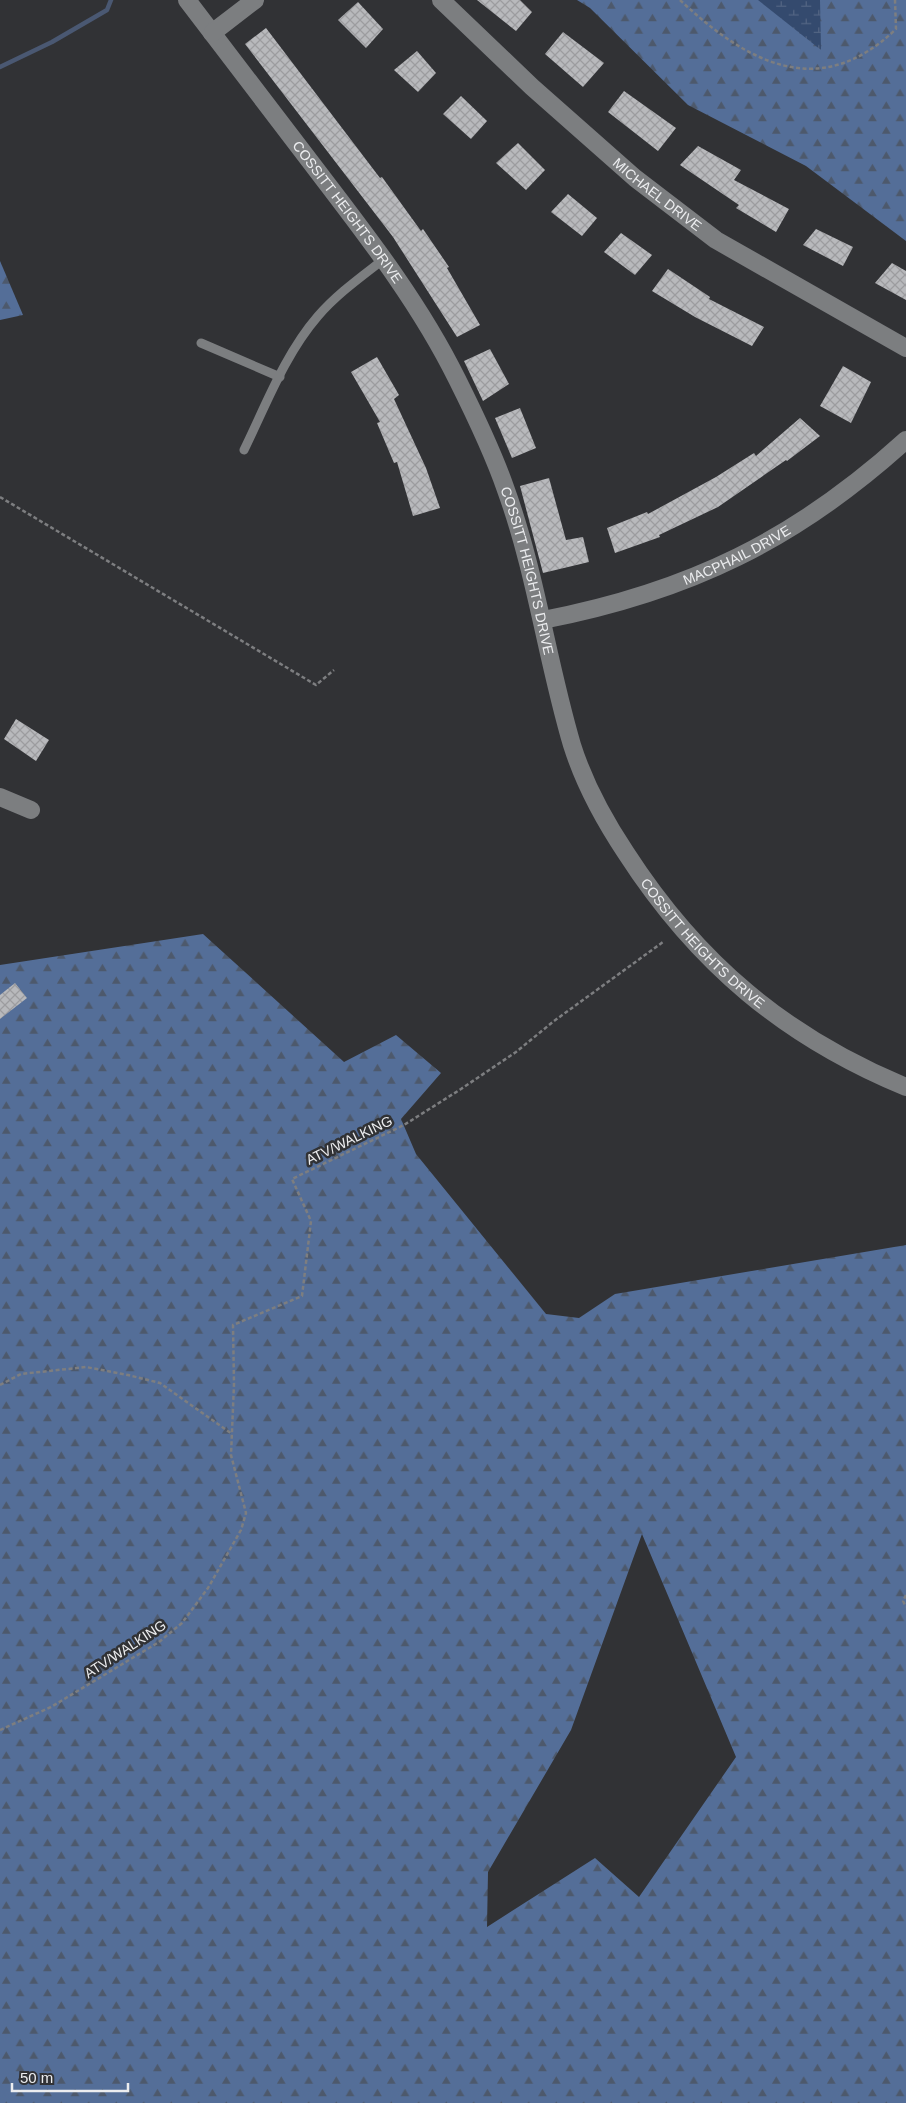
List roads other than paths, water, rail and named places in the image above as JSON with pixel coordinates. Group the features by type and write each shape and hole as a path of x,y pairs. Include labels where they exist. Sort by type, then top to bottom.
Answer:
{"street":[{"name":"COSSITT HEIGHTS DRIVE","path":"187,0 384,259 443,353 485,439 506,490 543,620 573,746 590,790 612,832 664,907 693,944 755,1001 825,1047 906,1087"},
{"path":"212,33 255,0"},
{"name":"MICHAEL DRIVE","path":"441,0 532,87 635,178 716,240 906,348"},
{"name":"MACPHAIL DRIVE","path":"543,620 587,612 631,600 719,568 773,539 838,498 906,440"},
{"path":"0,798 31,810"}],"lane":[{"path":"244,450 296,346 318,316 354,282 384,259"},
{"path":"201,343 280,377"}],"waterway":[{"path":"0,67 52,42 107,10 111,0"}]}
